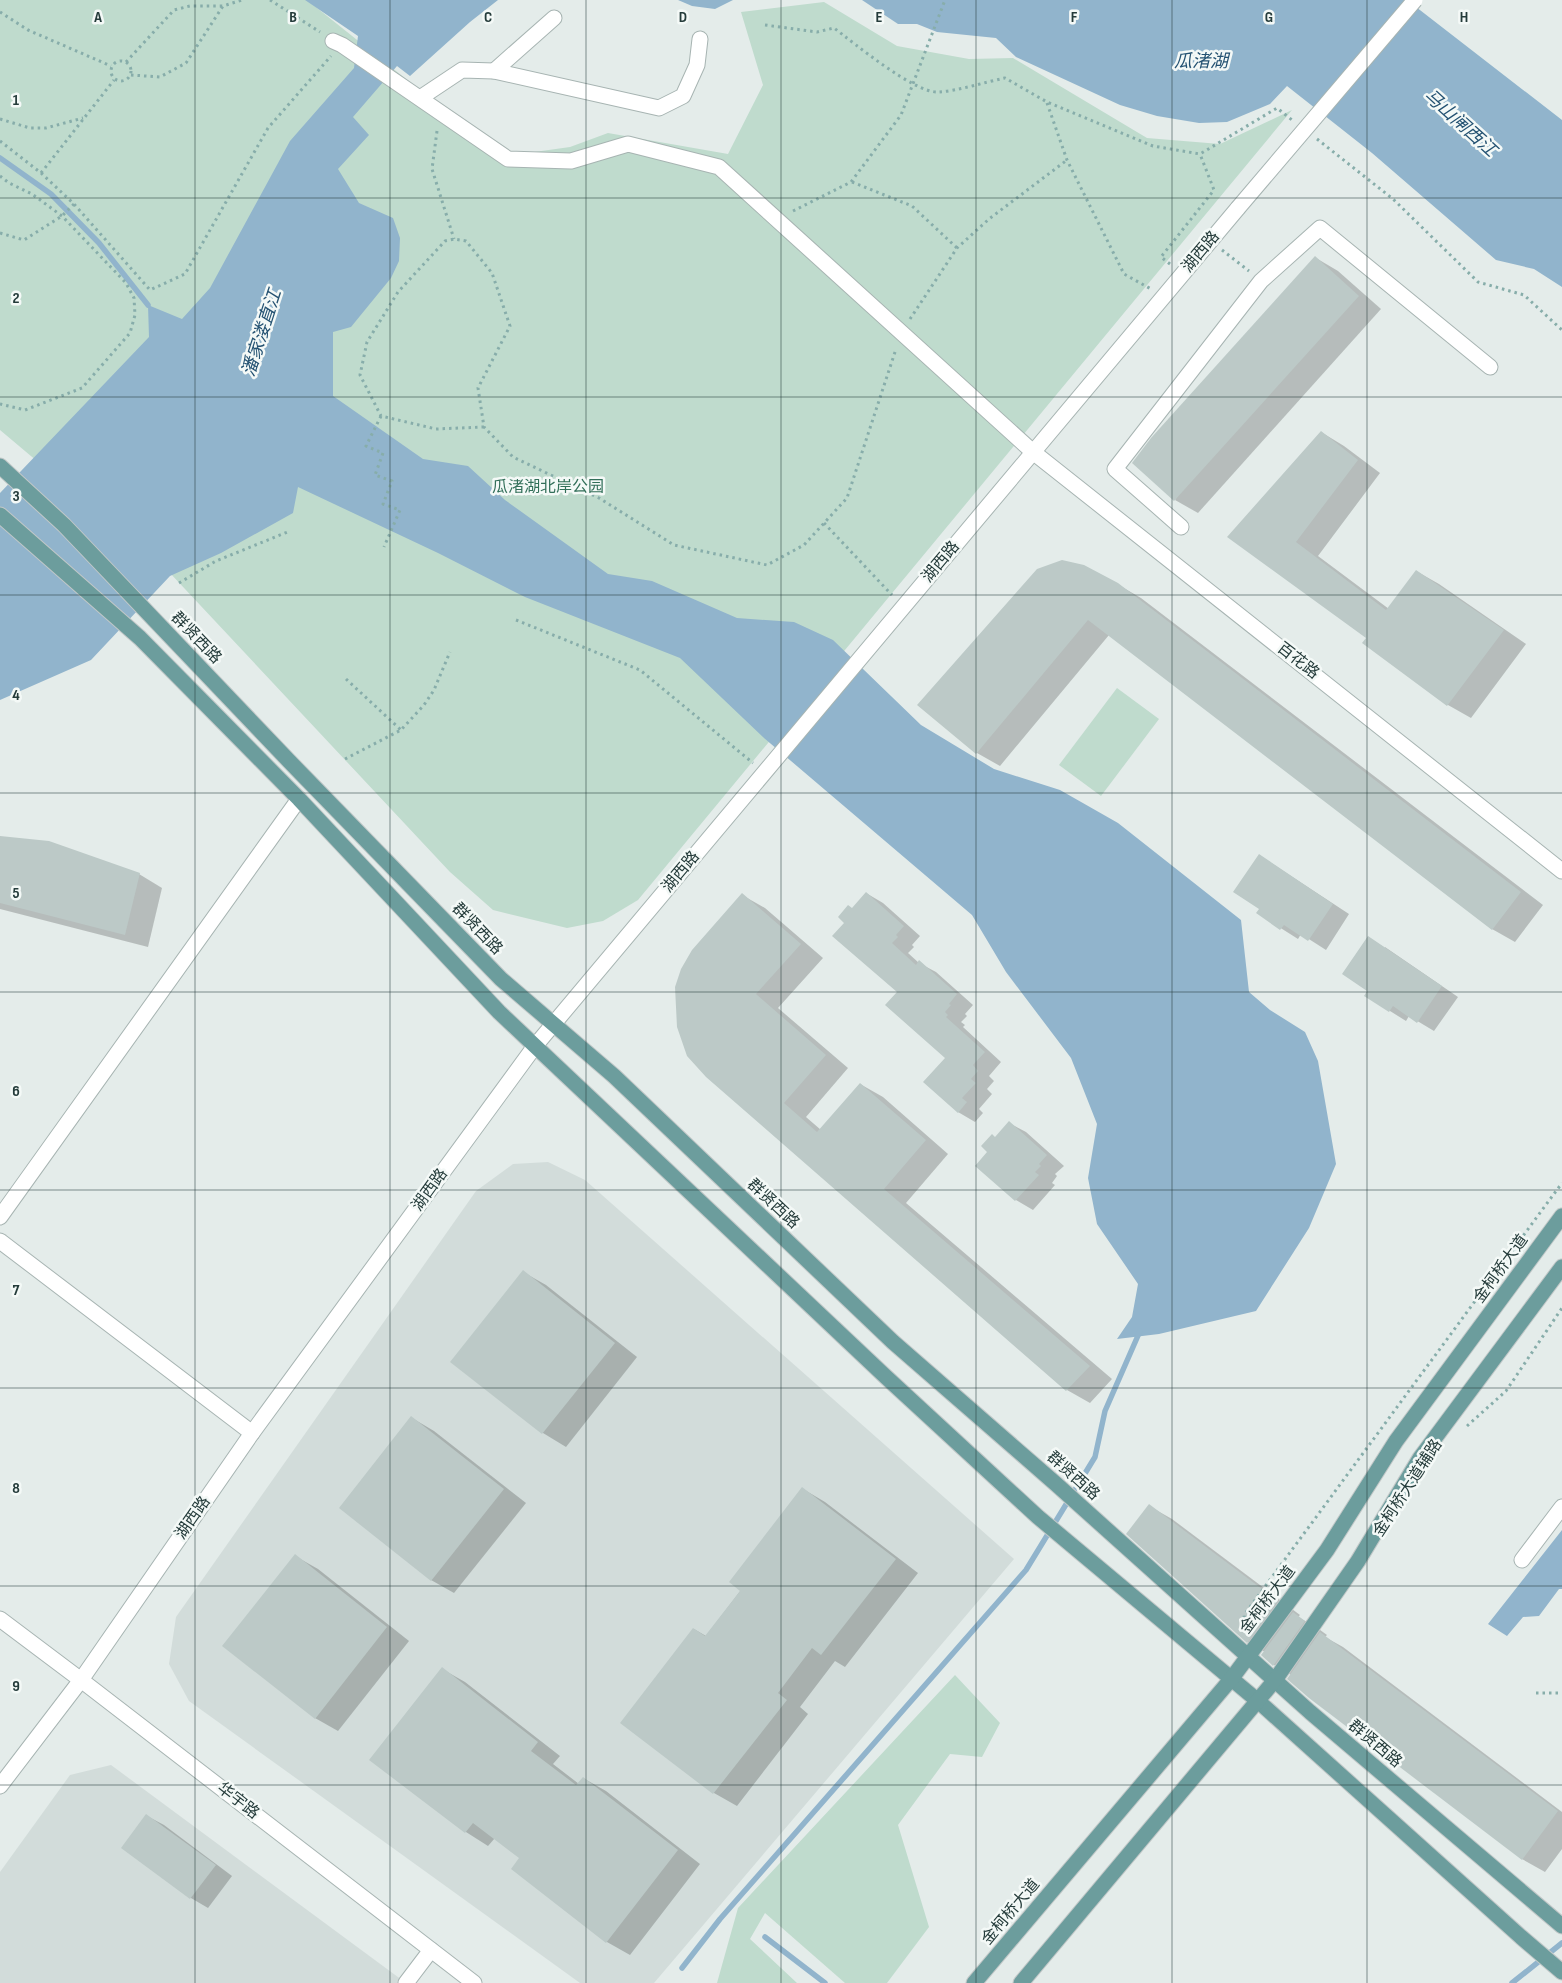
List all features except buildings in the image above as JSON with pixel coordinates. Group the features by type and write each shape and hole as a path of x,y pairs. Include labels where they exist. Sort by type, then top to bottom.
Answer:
{"main road":[{"name":"群贤西路","path":"0,466 64,525 501,979 614,1076 893,1342 1056,1484 1310,1712 1556,1921"},
{"path":"0,515 140,638 299,799 499,1012 879,1371 1038,1517 1232,1678 1520,1937 1560,1970"},
{"name":"金柯桥大道","path":"974,1983 1232,1678 1328,1550 1396,1441 1562,1216"},
{"path":"1021,1983 1275,1680 1358,1561 1420,1458 1562,1267"}],"street":[{"name":"湖西路","path":"0,1786 81,1680 252,1433 535,1046 1183,273 1415,0"},
{"path":"494,71 554,18"},
{"path":"420,98 462,70 494,71 659,108 683,96 697,65 700,39"},
{"name":"百花路","path":"337,43 508,159 571,161 628,144 719,167 1033,452 1562,871"},
{"path":"1181,528 1115,469 1261,281 1320,228 1490,367"},
{"path":"0,1217 299,799"},
{"path":"0,1241 252,1433"},
{"path":"1522,1560 1562,1507"},
{"name":"华宇路","path":"0,1620 432,1950 468,1981"},
{"path":"406,1983 432,1950"}],"path":[{"path":"208,5 209,0"},
{"path":"126,62 131,54 174,10 190,6 223,6 242,0"},
{"path":"0,141 41,173 74,204 150,290 185,274 268,128 337,43 270,0"},
{"path":"776,219 852,182 901,115 945,0"},
{"path":"131,75 160,78 186,63 223,6"},
{"path":"0,12 28,30 111,66"},
{"path":"765,25 817,32 834,28 887,68 913,83 936,92 1005,78 1047,102 1153,146 1200,154 1277,108 1293,120"},
{"path":"118,60 126,62 131,67 131,75 124,82 114,80 110,73 111,66 118,60"},
{"path":"41,173 114,80"},
{"path":"1047,102 1067,160 1124,274 1164,296"},
{"path":"440,113 432,169 454,239"},
{"path":"0,119 30,128 46,128 83,118"},
{"path":"1316,138 1393,199 1478,282 1524,295 1562,330"},
{"path":"1183,273 1161,257 1214,190 1200,154"},
{"path":"484,427 436,429 381,416 360,375 367,342 398,292 445,242 454,239 466,241 492,273 510,326 478,388 484,427 513,458 598,498 674,545 767,565 804,545 847,498 902,333 957,248 989,218 1067,160"},
{"path":"0,176 9,183 32,194 62,216 126,283 134,298 135,314 130,333 82,388 25,410 0,404"},
{"path":"852,182 912,206 957,248"},
{"path":"0,233 24,240 62,216 74,204"},
{"path":"1210,241 1261,281"},
{"path":"381,416 366,446 384,453 375,475 392,481 383,504 400,510 384,546"},
{"path":"824,523 904,606"},
{"path":"180,583 216,561 290,531"},
{"path":"516,620 640,670 769,768"},
{"path":"345,759 401,730 424,706 434,690 450,652"},
{"path":"346,680 401,730"},
{"path":"1466,1426 1506,1391 1562,1308"},
{"path":"1536,1693 1562,1693"}],"shaded area":[{"path":"548,1162 585,1180 1014,1559 654,1983 580,1983 189,1701 169,1664 176,1617 476,1191 513,1164"},
{"path":"111,1765 406,1983 0,1983 0,1872 70,1775"}],"green space":[{"name":"瓜渚湖北岸公园","path":"0,0 307,0 411,83 513,155 570,147 608,133 728,154 763,85 741,12 824,2 897,46 969,59 1013,58 1147,138 1220,144 1292,110 638,900 603,921 567,928 493,910 450,872 170,573 0,430"},
{"path":"1117,688 1159,719 1101,796 1059,765"},
{"path":"955,1675 1000,1723 982,1757 950,1754 898,1825 929,1927 887,1983 845,1983 765,1913 750,1939 797,1983 717,1983 738,1908"}],"water":[{"name":"潘家溇直江","path":"305,0 498,0 470,22 410,76 397,66 353,117 369,135 338,169 359,203 393,218 400,238 399,261 391,278 351,327 333,332 333,396 423,459 468,466 505,500 608,574 652,581 737,618 794,622 833,640 921,725 994,769 1060,790 1118,823 1241,920 1249,992 1270,1010 1305,1032 1318,1061 1336,1164 1309,1228 1256,1311 1159,1334 1117,1339 1132,1317 1138,1284 1097,1224 1088,1178 1097,1124 1071,1058 1006,972 972,915 764,738 680,658 525,597 438,553 298,487 293,513 221,553 170,576 91,660 0,700 0,493 149,337 148,305 182,319 210,288 290,141 354,68 358,36"},
{"path":"678,0 733,0 715,9 692,6"},
{"path":"862,0 1407,0 1562,120 1562,287 1534,269 1496,260 1372,153 1287,86 1270,104 1227,122 1199,123 1157,116 1120,105 1016,57 996,38 937,32 917,24 898,24"},
{"path":"1562,1530 1562,1589 1559,1589 1539,1616 1523,1617 1507,1636 1488,1624"}],"waterway":[{"path":"0,158 51,194 99,243 148,305"},
{"path":"682,1968 720,1919 1026,1570 1095,1457 1105,1411 1140,1331"},
{"path":"765,1937 825,1983"},
{"path":"1512,1983 1562,1943"}],"water label":[{"name":"瓜渚湖","path":"1201,61"},
{"name":"马山闸西江","path":"1460,123"}]}
